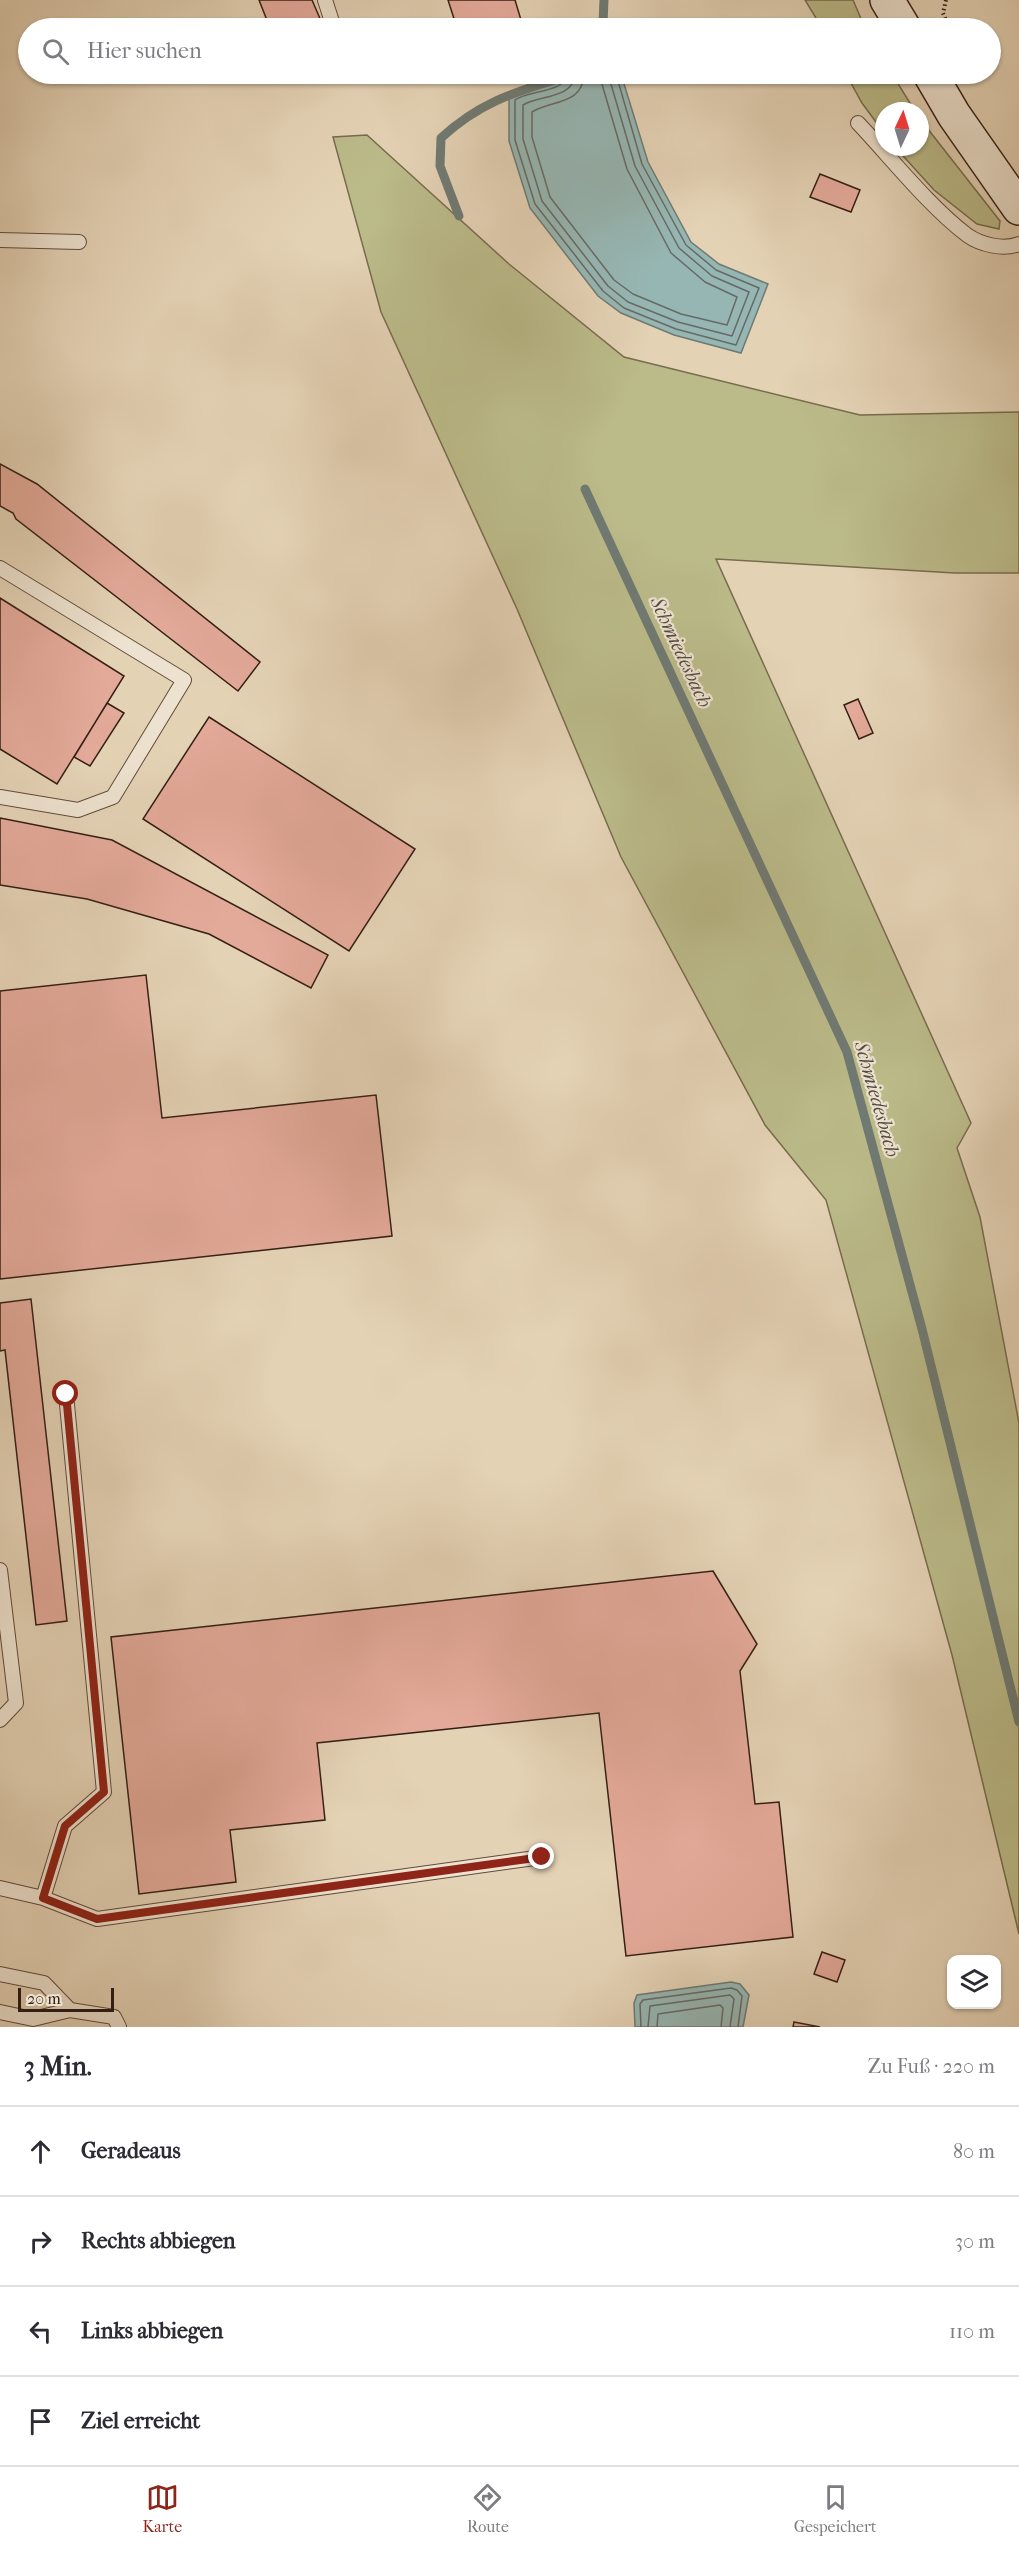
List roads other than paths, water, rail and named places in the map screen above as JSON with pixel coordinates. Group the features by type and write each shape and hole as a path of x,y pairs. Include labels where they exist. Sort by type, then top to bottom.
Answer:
{"main road":[{"path":"887,0 898,18"},
{"path":"936,84 954,115 1019,208"}],"lane":[{"path":"325,0 331,18"},
{"path":"858,123 968,236 998,247 1019,244"},
{"path":"0,240 79,242"},
{"path":"0,568 184,680 113,796 78,810 0,797"},
{"path":"43,1898 65,1826 104,1792 66,1394"},
{"path":"0,1570 16,1702 0,1720"},
{"path":"0,1888 43,1898 97,1919 542,1857"},
{"path":"0,1974 44,1983 70,2010"},
{"path":"0,2012 33,2019 70,2010 114,2017 119,2027"}],"water":[{"path":"540,84 624,84 648,162 691,242 719,264 768,284 741,353 674,335 621,313 598,296 530,208 509,141 509,93"},
{"path":"731,1982 740,1984 749,1995 743,2027 635,2027 634,2003 637,1995"}],"waterway":[{"name":"Schmiedesbach","path":"603,18 604,0"},
{"name":"Schmiedesbach","path":"459,216 440,166 441,138 468,116 482,108 542,84"},
{"name":"Schmiedesbach","path":"585,489 847,1052 922,1329 1019,1722"}]}
